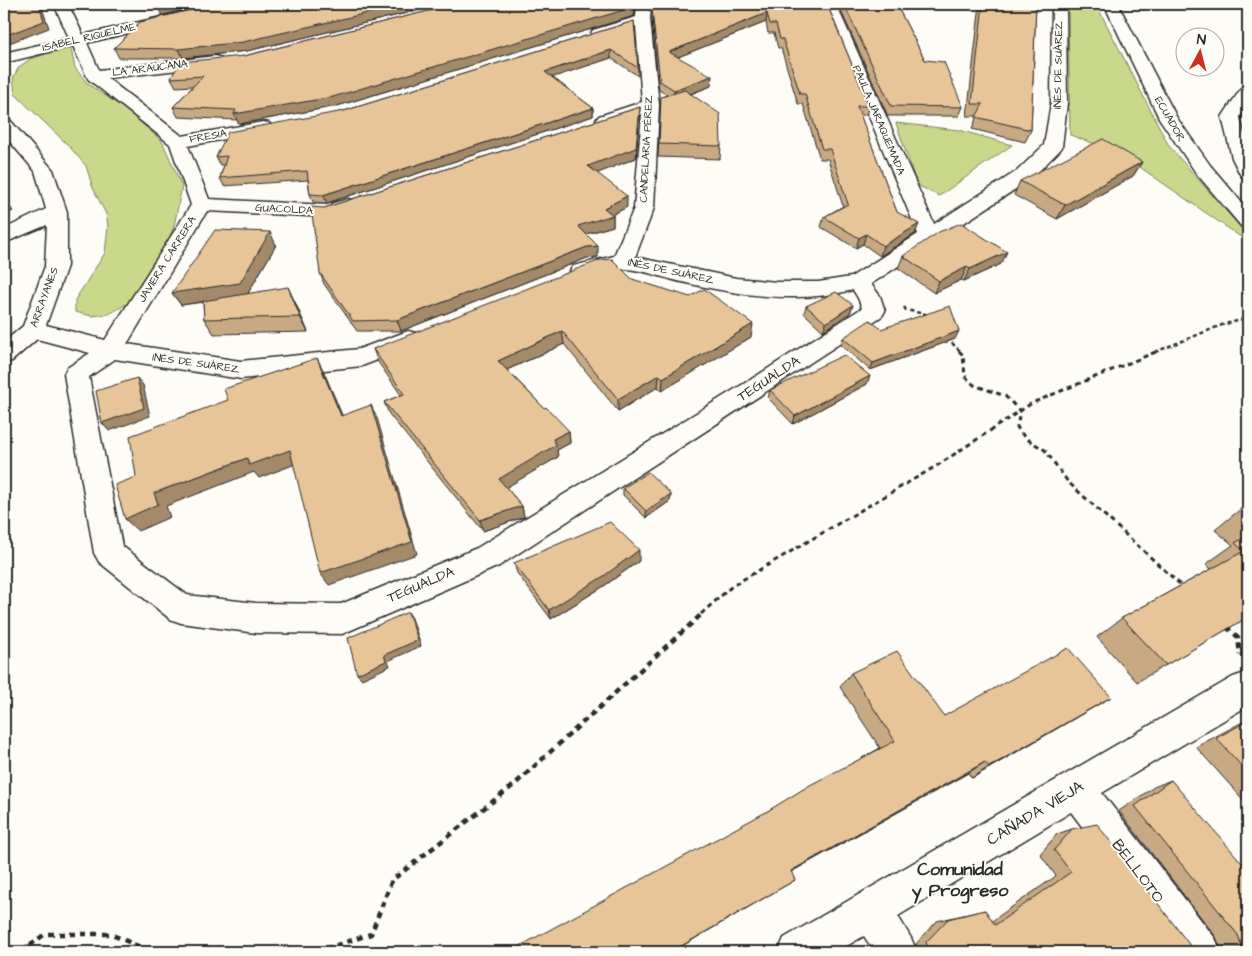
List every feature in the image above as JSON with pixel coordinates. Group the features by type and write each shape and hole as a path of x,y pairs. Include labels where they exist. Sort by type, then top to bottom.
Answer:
{"street":[{"path":"61,4 94,76 178,142"},
{"name":"ISABEL RIQUELME","path":"4,58 234,4"},
{"name":"PAULA JARAQUEMADA","path":"829,4 929,236"},
{"name":"INÉS DE SUÁREZ","path":"560,279 596,264 623,261 694,278 776,290 864,289 929,236 1024,175 1053,147 1059,103 1059,4"},
{"name":"ECUADOR","path":"1111,4 1168,118 1203,169 1246,217"},
{"path":"586,37 643,12"},
{"name":"CANDELARIA PÉREZ","path":"623,261 644,208 650,105 643,12"},
{"name":"LA ARAUCANA","path":"94,76 121,70 228,60"},
{"path":"1248,91 1231,117 1241,158 1248,172"},
{"path":"585,127 650,105"},
{"name":"FRESIA","path":"178,142 283,123"},
{"name":"ARRAYANES","path":"4,124 44,170 57,212 56,266 33,330 4,355"},
{"name":"JAVIERA CARRERA","path":"111,350 201,205 178,142"},
{"name":"GUACOLDA","path":"201,205 328,211 364,200"},
{"path":"4,237 57,212"},
{"name":"TEGUALDA","path":"111,350 76,374 108,553 181,609 256,618 342,619 488,557 767,381 874,311 864,289"},
{"name":"INÉS DE SUÁREZ","path":"33,330 111,350 241,370 362,357 425,332"},
{"name":"CAÑADA VIEJA","path":"798,952 1246,691"},
{"name":"BELLOTO","path":"1076,789 1201,952"},
{"path":"871,910 897,952"}],"path":[{"path":"864,289 898,301 906,310 925,314 932,320"},
{"path":"315,952 371,934 392,880 515,784 732,586 938,465 1032,404 1222,325 1248,318"},
{"path":"944,334 963,355 966,376 974,385 1005,396 1020,411"},
{"path":"1020,411 1017,427 1025,438 1045,450 1068,482 1186,590"},
{"path":"1223,624 1238,637 1246,691"},
{"path":"21,952 45,934 110,934 152,952"}],"green space":[{"path":"1068,4 1096,4 1169,146 1248,236 1248,242 1118,152 1070,135"},
{"path":"61,49 71,49 75,68 88,84 125,109 162,141 182,186 174,226 160,262 129,303 109,314 92,316 75,312 75,300 105,253 108,226 106,214 93,188 86,166 69,146 15,94 13,78 19,67 30,59"},
{"path":"896,123 959,130 1012,145 939,196 917,185"}],"building":[{"path":"4,4 39,4 44,21 4,36"},
{"path":"163,4 176,4 158,8"},
{"path":"216,4 406,4 243,42 179,49 114,48 140,22"},
{"path":"457,4 635,4 634,7 333,97 234,114 236,110 173,107 203,76 171,78 180,62 244,56"},
{"path":"653,4 827,4 869,106 857,106 897,212 919,224 883,246 866,234 859,238 824,217 848,204 830,149 822,149 805,94 800,94 783,39 780,39 776,24 770,24 767,13 669,52 712,76 674,90 660,81 652,10"},
{"path":"844,4 896,4 925,60 944,62 963,107 891,106"},
{"path":"983,4 1036,4 1031,130 976,117 983,104 972,104"},
{"path":"634,21 638,68 611,50 545,72 593,108 323,195 310,194 307,171 220,178 227,156 216,157 228,132 344,111"},
{"path":"685,90 720,114 721,146 659,144 661,97"},
{"path":"640,107 636,148 588,166 627,196 604,208 613,215 578,226 598,246 587,247 397,320 353,321 320,273 311,207 324,208"},
{"path":"1103,139 1142,162 1065,205 1020,181"},
{"path":"961,223 1007,252 970,269 967,267 939,281 903,256 939,232"},
{"path":"215,230 270,232 240,283 172,293"},
{"path":"612,259 632,279 690,297 704,289 753,324 663,378 659,375 618,399 562,331 498,361 569,431 553,439 556,445 499,479 522,506 480,520 384,402 404,394 373,349 600,260"},
{"path":"288,287 300,317 204,319 203,301"},
{"path":"836,292 853,305 826,323 806,306"},
{"path":"950,306 959,331 873,363 843,338 870,320 881,329"},
{"path":"844,355 870,376 795,416 770,390"},
{"path":"317,358 341,416 371,405 412,542 320,573 290,450 249,465 247,458 154,493 158,504 125,519 115,485 136,477 130,436 228,400 224,389"},
{"path":"137,378 144,408 102,423 96,391"},
{"path":"648,472 671,494 646,511 623,488"},
{"path":"610,522 639,550 604,576 549,610 514,563"},
{"path":"1248,536 1248,617 1166,665 1122,618 1244,551 1235,543"},
{"path":"408,612 418,640 384,655 386,661 357,674 348,638"},
{"path":"1068,648 1111,697 989,767 985,762 791,871 795,880 671,952 509,952 766,812 810,785 895,741 851,673 897,651 944,716"},
{"path":"1248,721 1248,773 1216,738"},
{"path":"1171,780 1248,870 1248,950 1244,952 1238,935 1135,806"},
{"path":"1097,824 1195,952 929,952 926,942 948,919 985,910 995,925 1071,872 1054,850 1072,829"}],"district":[{"name":"Comunidad y Progreso","path":"960,880"}]}
